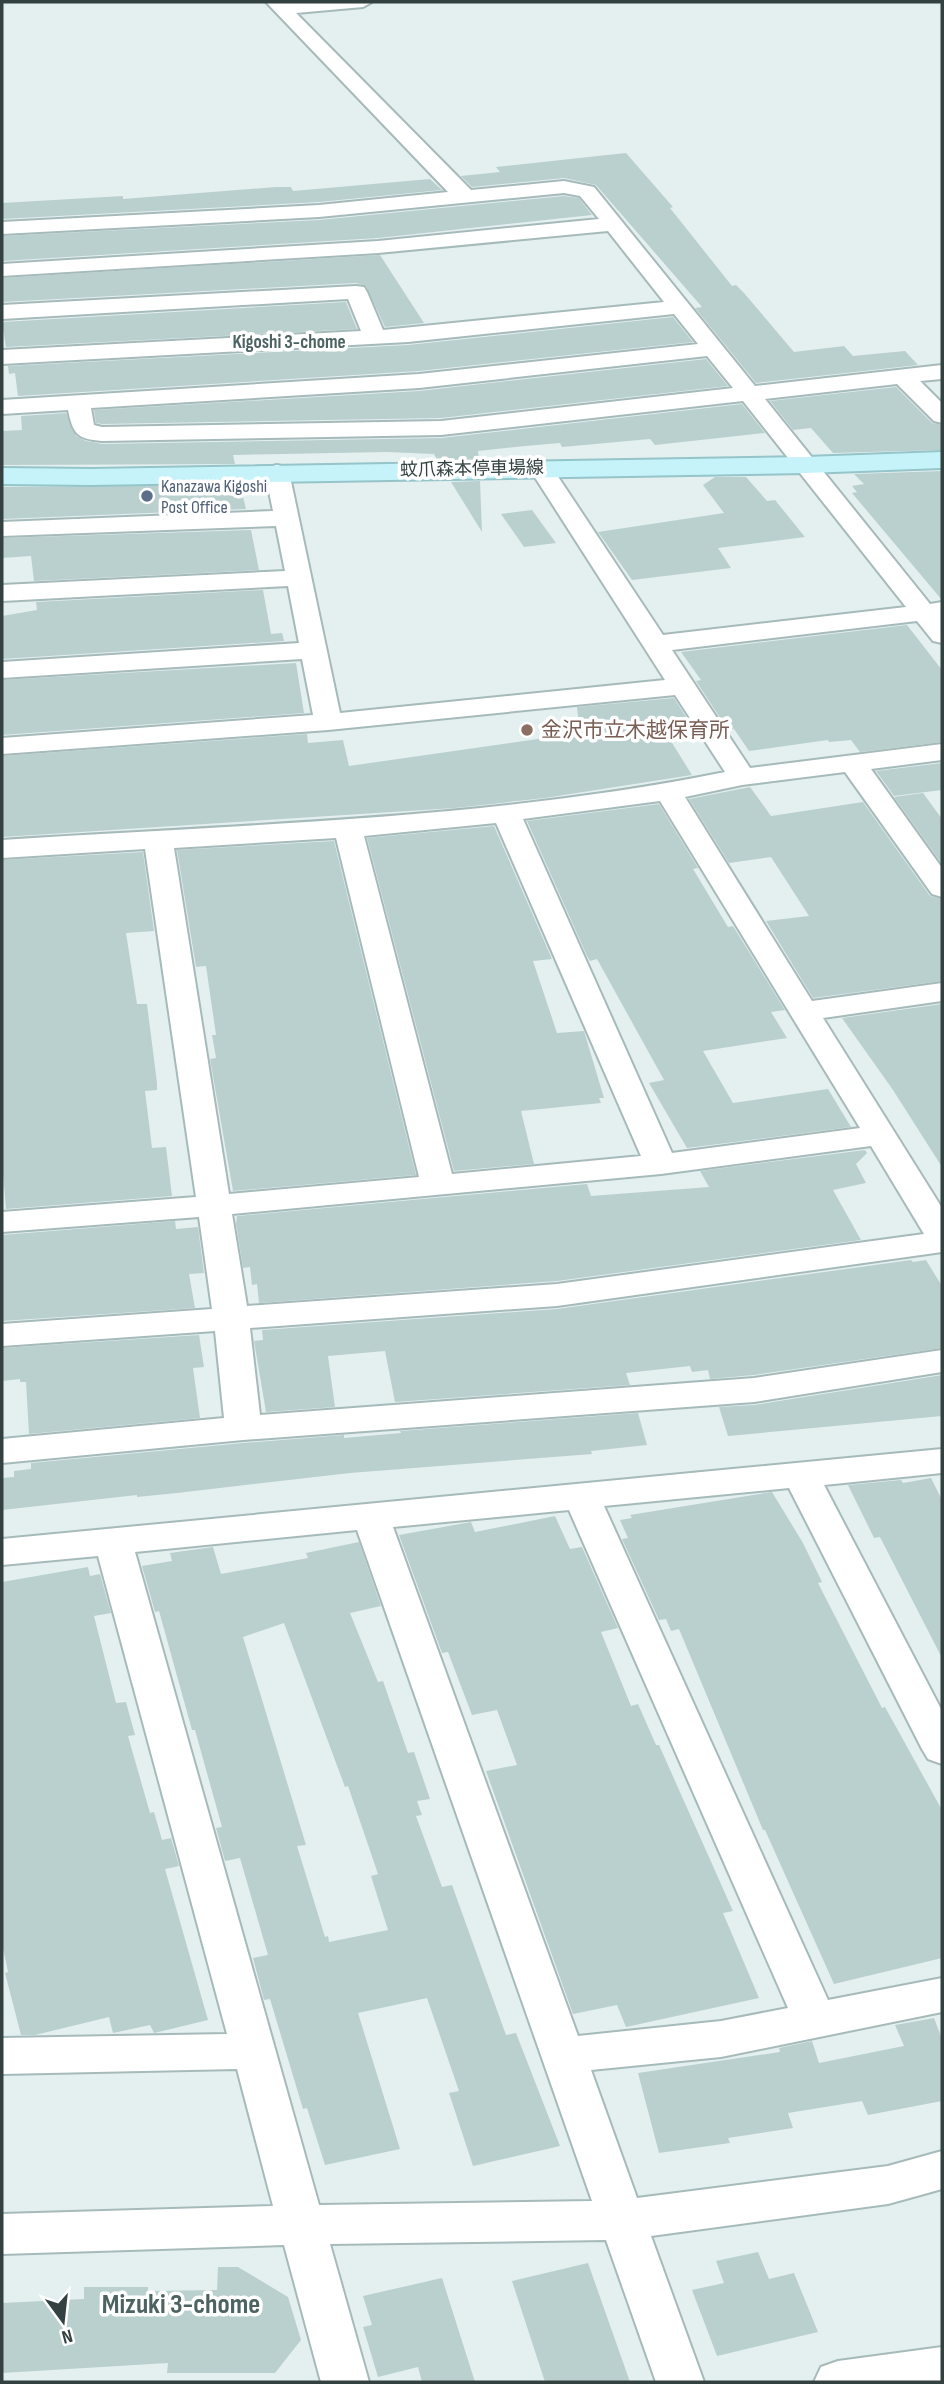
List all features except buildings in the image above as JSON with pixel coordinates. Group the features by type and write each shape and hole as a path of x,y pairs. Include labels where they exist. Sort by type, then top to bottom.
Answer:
{"main road":[{"name":"蚊爪森本停車場線","path":"2,475 92,477 806,465 942,460"}],"street":[{"path":"280,5 363,2"},
{"path":"280,5 439,167 457,190 466,196"},
{"path":"2,228 319,211 578,188 587,191 806,465 933,612 942,635"},
{"path":"358,208 378,247"},
{"path":"319,211 335,249"},
{"path":"2,270 378,247 614,224"},
{"path":"2,312 356,292 375,337"},
{"path":"2,357 408,335 680,307"},
{"path":"408,335 428,381 441,428"},
{"path":"2,407 428,381 713,349"},
{"path":"78,402 83,427 90,433 102,435 441,428 942,372"},
{"path":"902,376 942,416"},
{"path":"541,468 742,777"},
{"path":"277,472 328,722"},
{"path":"2,529 285,518"},
{"path":"2,593 298,578"},
{"path":"656,644 933,612"},
{"path":"2,670 313,650"},
{"path":"2,746 328,722 682,685"},
{"path":"2,849 348,829 506,813 668,792 742,777 942,752"},
{"path":"853,764 942,888"},
{"path":"668,792 942,1235"},
{"path":"506,813 661,1164"},
{"path":"348,829 438,1185"},
{"path":"158,840 231,1318 243,1428"},
{"path":"804,1011 942,992"},
{"path":"2,1222 213,1206 661,1164 881,1135"},
{"path":"2,1335 557,1295 942,1242"},
{"path":"2,1451 243,1428 754,1391 942,1361"},
{"path":"2,1552 942,1461"},
{"path":"801,1476 942,1749"},
{"path":"582,1497 815,2021"},
{"path":"371,1518 680,2382"},
{"path":"113,1540 345,2382"},
{"path":"562,2055 721,2039 942,1996"},
{"path":"2,2056 254,2051"},
{"path":"2,2234 302,2225 621,2220 888,2185 942,2170"},
{"path":"838,2382 942,2368"}],"place":[{"name":"Kanazawa Kigoshi Post Office","path":"147,496"},
{"name":"金沢市立木越保育所","path":"527,730"}],"district":[{"name":"Kigoshi 3-chome","path":"289,342"},
{"name":"Mizuki 3-chome","path":"181,2304"}]}
